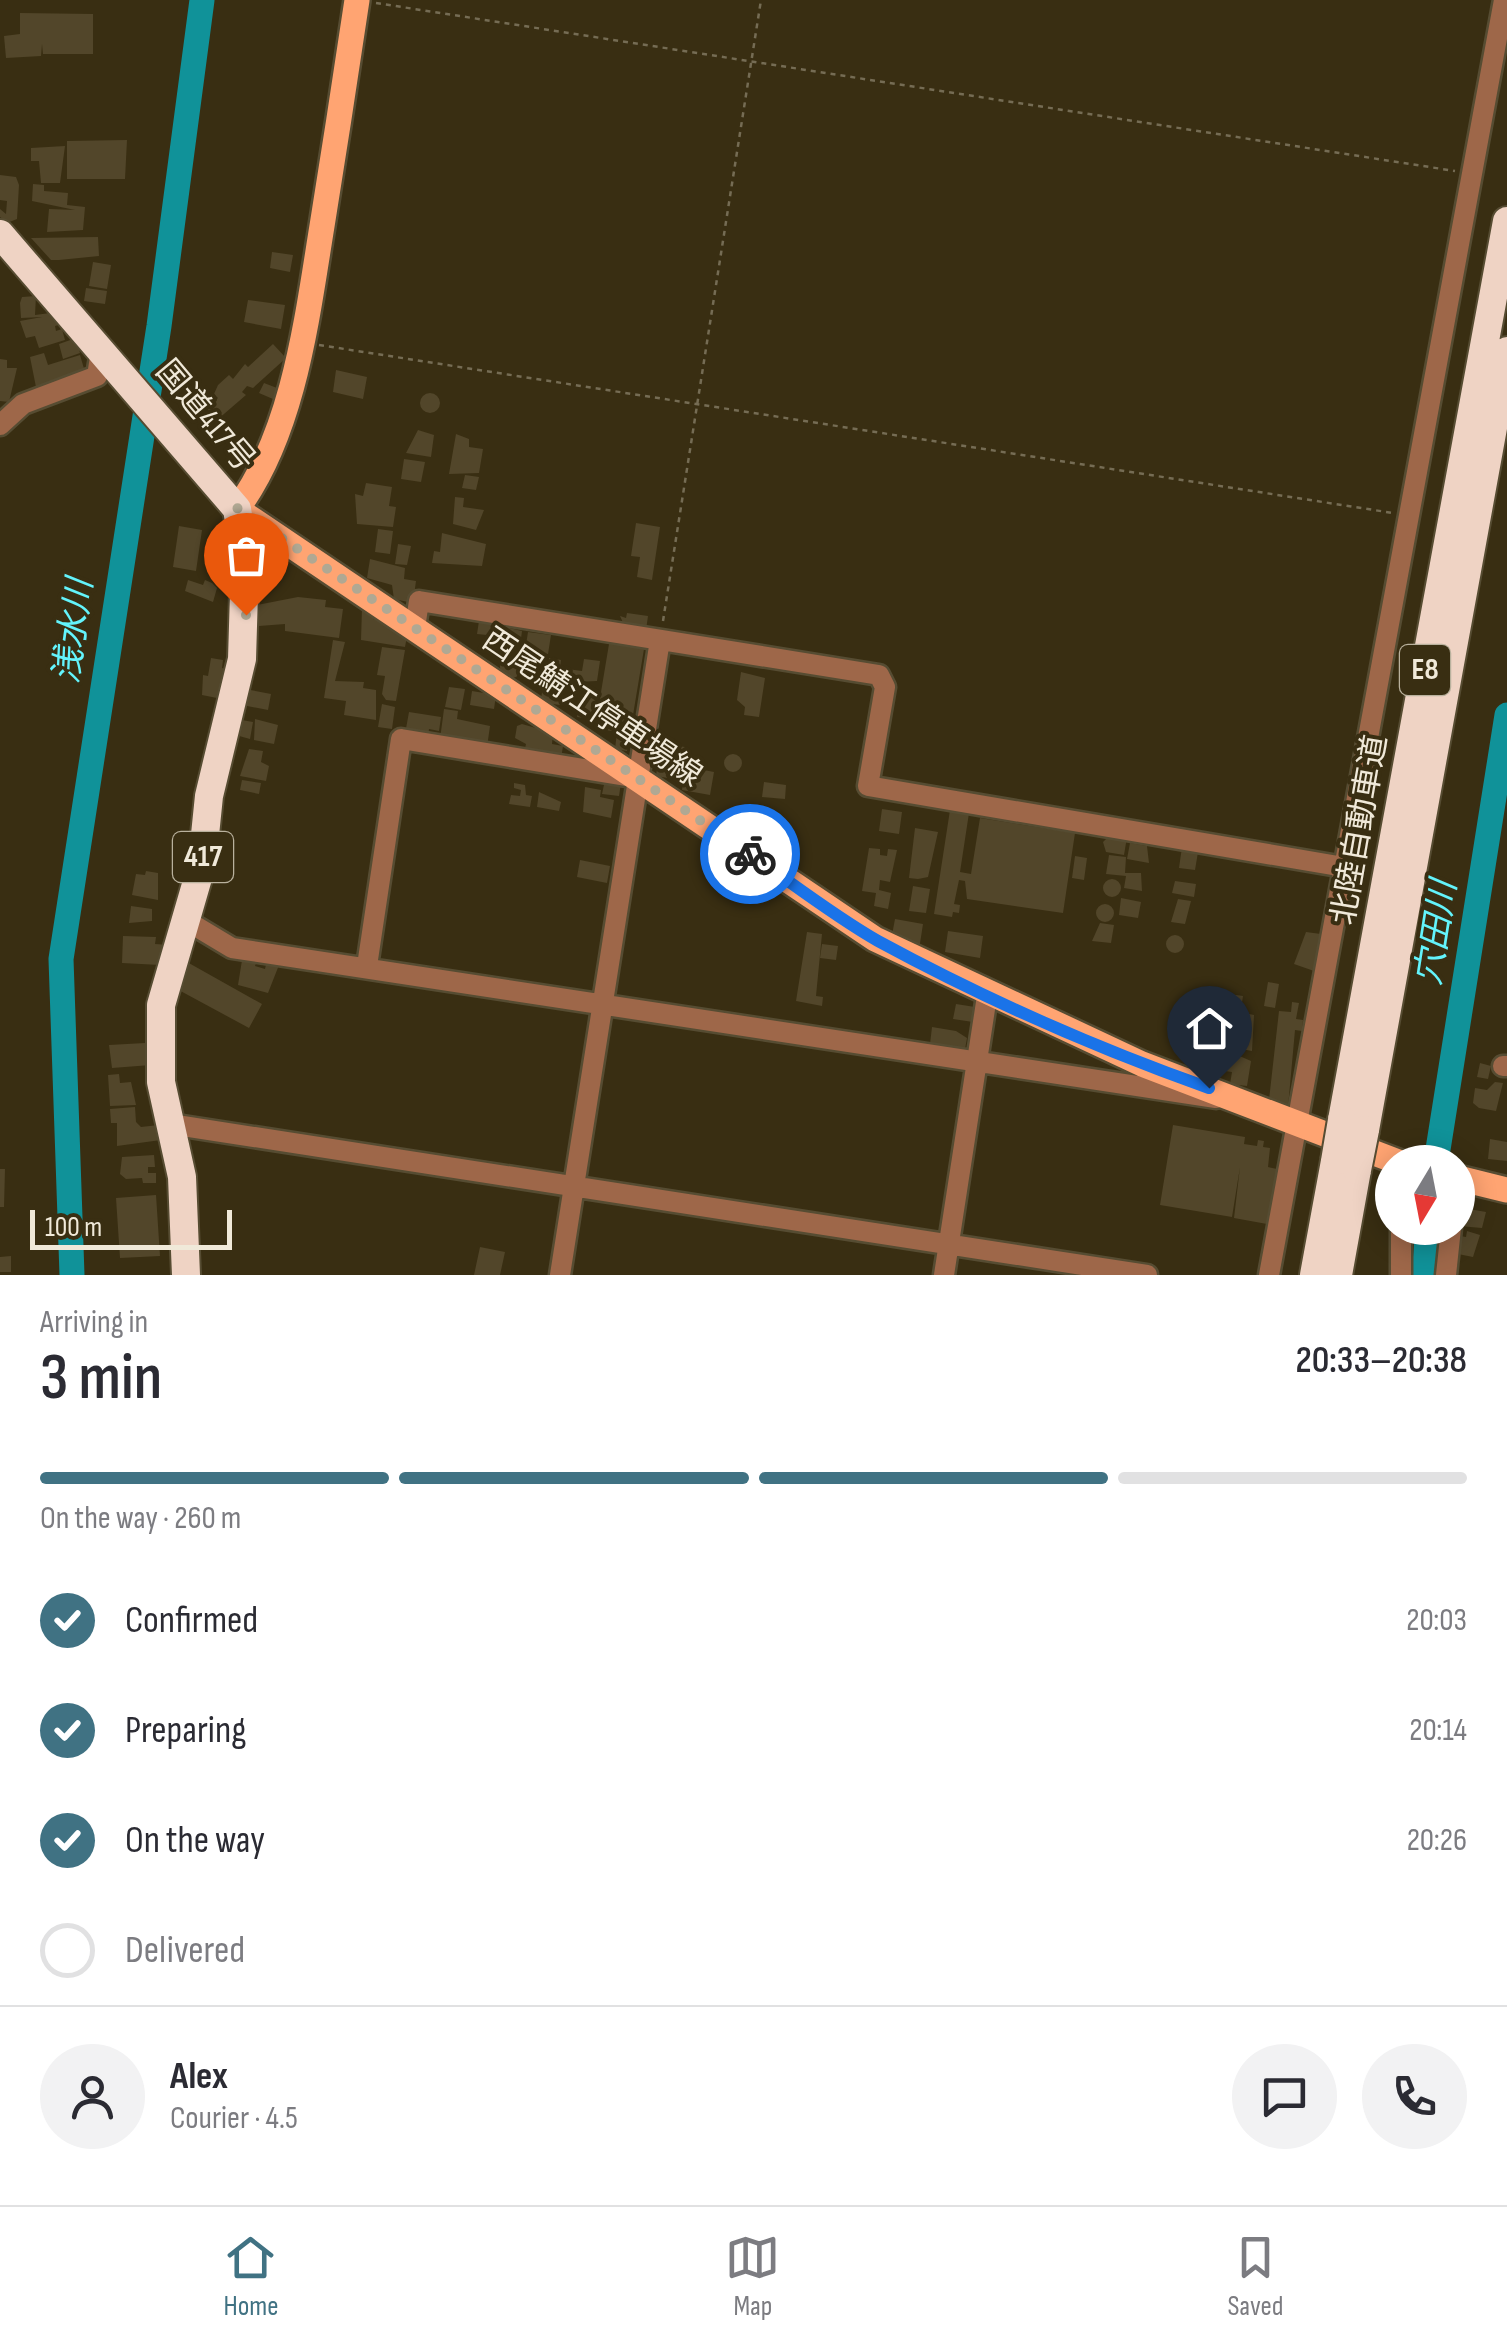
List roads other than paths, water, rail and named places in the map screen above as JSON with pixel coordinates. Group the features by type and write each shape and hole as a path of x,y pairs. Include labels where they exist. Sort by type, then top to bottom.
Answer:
{"highway":[{"name":"北陸自動車道","path":"1354,1125 1507,221"},
{"name":"国道417号","path":"0,234 237,508 245,560 242,659 210,796 202,864 161,1005 160,1082 182,1177 186,1275"},
{"name":"北陸自動車道","path":"1314,1275 1346,1165 1507,351"},
{"name":"北陸自動車道","path":"1338,1275 1346,1165"}],"main road":[{"path":"237,508 249,492 279,420 303,342 357,0"},
{"name":"西尾鯖江停車場線","path":"237,508 875,939 987,996 1142,1064 1375,1153"},
{"path":"1475,1182 1507,1190"}],"street":[{"path":"1270,1275 1504,0"},
{"path":"0,425 23,404 97,376 108,356"},
{"path":"415,628 419,601 879,675 885,687 868,786 1344,867"},
{"path":"560,1275 660,640"},
{"path":"367,966 401,739 639,778"},
{"path":"187,921 232,948 977,1064 1242,1100"},
{"path":"944,1275 987,996"},
{"path":"170,1124 1146,1275"},
{"path":"1401,1275 1402,1245"},
{"path":"1446,1275 1449,1245"}],"waterway":[{"name":"浅水川","path":"72,1275 61,959 159,326 202,0"},
{"name":"穴田川","path":"1439,1145 1507,715"},
{"name":"穴田川","path":"1424,1275 1427,1245"}]}
